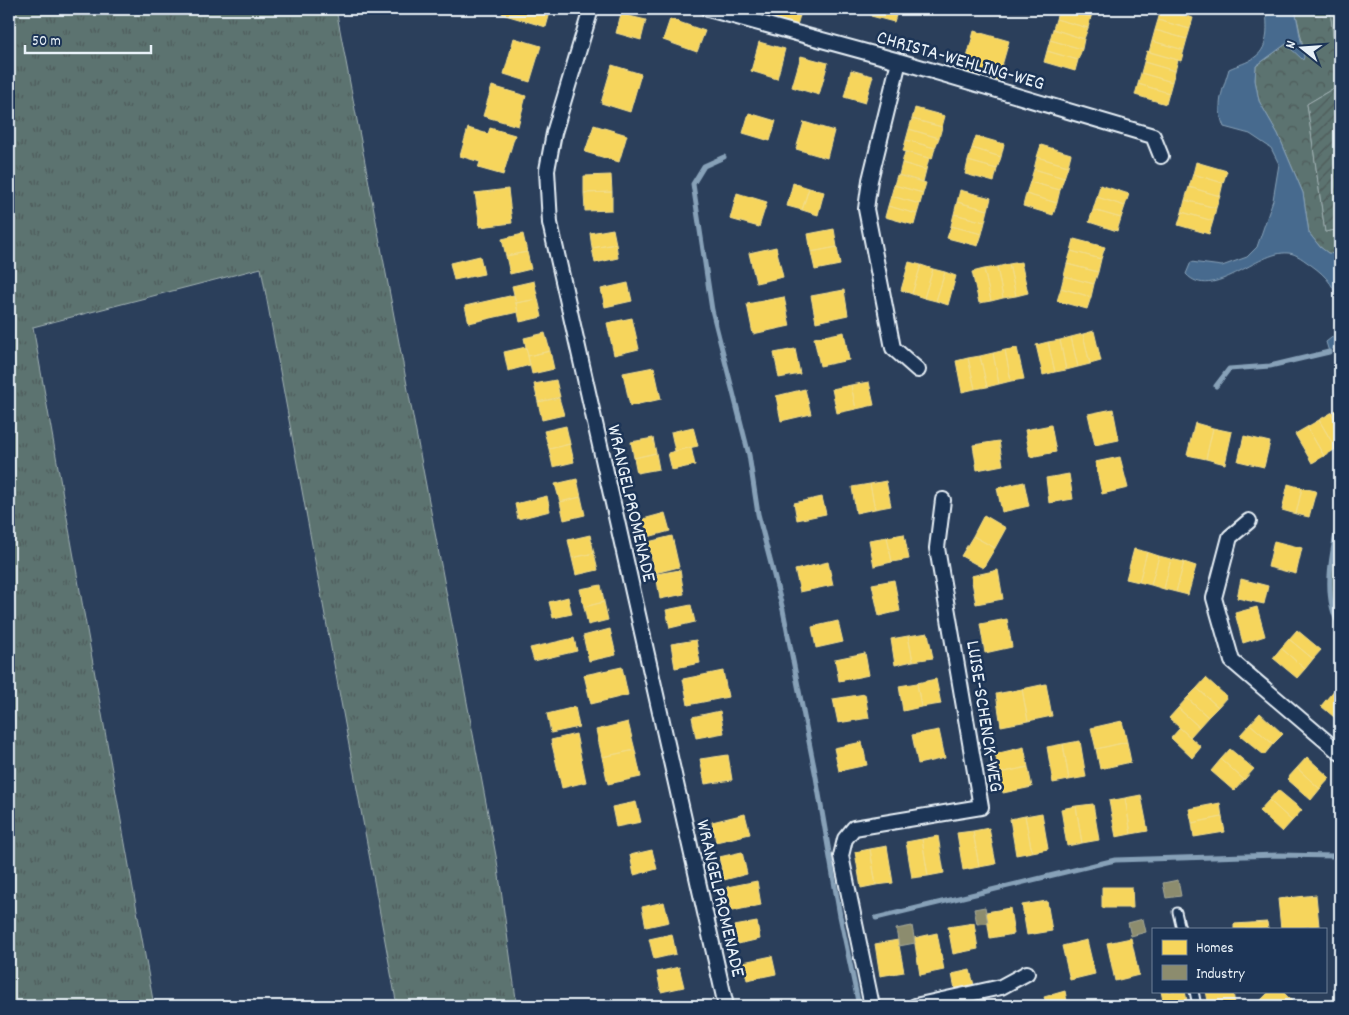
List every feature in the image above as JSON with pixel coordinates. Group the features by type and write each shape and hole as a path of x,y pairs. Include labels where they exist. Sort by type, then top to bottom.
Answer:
{"street":[{"name":"WRANGELPROMENADE","path":"591,9 554,133 547,170 550,223 726,1006"},
{"name":"CHRISTA-WEHLING-WEG","path":"708,9 899,61 1153,136 1161,156"},
{"path":"899,61 870,180 866,209 893,348 918,370"},
{"name":"LUISE-SCHENCK-WEG","path":"872,1006 842,856 845,839 854,828 981,807 937,548 943,500"},
{"path":"1249,521 1230,536 1214,598 1232,661 1340,753"},
{"path":"915,1006 1001,987 1027,973"}],"lane":[{"path":"1177,912 1181,928"},
{"path":"1194,992 1197,1006"}],"green space":[{"path":"9,9 336,9 497,861 517,1006 397,1006 261,268 33,327 154,1006 9,1006"},
{"path":"1295,9 1330,9 1339,85 1307,104 1325,232 1340,229 1340,255 1328,253 1320,247 1309,233 1303,193 1278,134 1259,101 1255,80 1256,66 1286,44 1303,59 1303,47"},
{"path":"1330,9 1340,9 1340,229 1325,232 1307,104 1339,85"},
{"path":"1340,515 1340,626 1334,614 1331,601 1330,572"}],"water":[{"path":"1266,9 1295,9 1304,57 1303,60 1286,44 1256,66 1255,80 1259,101 1278,134 1303,193 1309,233 1320,247 1328,253 1340,255 1340,308 1334,289 1327,279 1306,261 1291,253 1276,254 1236,273 1209,283 1197,281 1186,274 1191,262 1222,266 1247,257 1257,247 1273,200 1279,164 1271,148 1250,134 1224,127 1220,112 1222,91 1229,69 1252,59 1263,48 1267,22"},
{"path":"1340,325 1340,342 1329,352 1326,342 1336,334"}],"building: Homes":[{"path":"504,9 551,9 546,27 502,14"},
{"path":"757,9 802,9 797,25 756,13"},
{"path":"873,9 898,9 894,22 871,16"},
{"path":"1059,9 1091,17 1088,28 1056,19"},
{"path":"1061,9 1093,9 1091,17"},
{"path":"1161,9 1193,18 1190,29 1158,20"},
{"path":"621,14 646,20 641,40 616,33"},
{"path":"670,19 705,31 697,52 663,40"},
{"path":"1056,19 1088,28 1084,39 1053,29"},
{"path":"1158,20 1190,29 1187,39 1155,30"},
{"path":"1053,29 1084,39 1082,49 1050,40"},
{"path":"1155,30 1187,39 1184,50 1152,41"},
{"path":"974,31 1009,41 997,83 963,73"},
{"path":"514,38 541,46 530,82 504,74"},
{"path":"1050,40 1082,49 1078,60 1047,51"},
{"path":"1152,41 1184,50 1181,61 1149,52"},
{"path":"759,42 785,49 777,79 751,71"},
{"path":"1047,51 1078,60 1075,71 1044,62"},
{"path":"1147,51 1178,60 1175,71 1144,62"},
{"path":"801,56 828,63 819,95 792,87"},
{"path":"1144,62 1175,71 1172,82 1141,73"},
{"path":"612,65 641,74 630,112 601,103"},
{"path":"851,70 873,76 865,103 844,97"},
{"path":"1141,73 1172,82 1169,93 1138,84"},
{"path":"1138,84 1169,93 1166,104 1135,95"},
{"path":"492,86 526,96 518,126 483,116"},
{"path":"915,108 945,116 942,127 912,119"},
{"path":"749,113 776,121 770,141 743,133"},
{"path":"912,119 942,127 939,138 909,129"},
{"path":"804,122 834,131 827,158 796,149"},
{"path":"594,125 627,135 619,162 585,152"},
{"path":"468,128 488,134 490,128 515,135 503,175 478,168 480,162 460,156"},
{"path":"909,129 939,138 935,148 906,140"},
{"path":"976,136 1004,144 1001,157 972,148"},
{"path":"906,140 935,148 932,159 903,151"},
{"path":"1041,145 1071,154 1068,166 1037,157"},
{"path":"972,148 1001,157 997,169 968,161"},
{"path":"905,152 929,158 926,170 902,163"},
{"path":"1037,157 1068,166 1064,178 1034,169"},
{"path":"968,161 997,169 994,182 965,174"},
{"path":"1196,162 1227,171 1223,183 1193,174"},
{"path":"902,163 926,170 923,182 899,175"},
{"path":"1034,169 1064,178 1060,190 1030,182"},
{"path":"1193,174 1223,183 1220,196 1189,187"},
{"path":"611,175 612,192 584,193 584,176"},
{"path":"897,175 926,183 923,193 894,185"},
{"path":"1030,182 1060,190 1057,203 1026,194"},
{"path":"793,183 809,188 802,210 787,206"},
{"path":"894,185 923,193 920,204 891,196"},
{"path":"1100,185 1129,194 1125,206 1097,197"},
{"path":"1189,187 1220,196 1216,208 1185,200"},
{"path":"809,188 824,192 818,215 802,210"},
{"path":"508,189 512,223 480,227 475,193"},
{"path":"960,190 991,198 988,210 957,202"},
{"path":"612,192 612,210 585,211 584,193"},
{"path":"737,193 767,202 759,227 730,219"},
{"path":"1026,194 1057,203 1053,215 1023,206"},
{"path":"891,196 920,204 917,214 888,206"},
{"path":"1097,197 1125,206 1121,218 1093,210"},
{"path":"1185,200 1216,208 1213,221 1182,212"},
{"path":"957,202 988,210 985,222 954,214"},
{"path":"888,206 917,214 914,225 885,217"},
{"path":"1093,210 1121,218 1117,231 1089,222"},
{"path":"1182,212 1213,221 1209,234 1178,225"},
{"path":"954,214 985,222 982,234 951,226"},
{"path":"951,226 982,234 978,246 947,238"},
{"path":"613,229 616,244 592,248 590,233"},
{"path":"834,229 837,247 811,252 808,234"},
{"path":"523,234 527,252 506,256 502,239"},
{"path":"1074,239 1105,247 1101,259 1071,251"},
{"path":"616,244 618,258 595,263 592,248"},
{"path":"776,247 783,277 756,283 749,253"},
{"path":"837,247 840,265 815,270 811,252"},
{"path":"1071,251 1101,259 1098,272 1067,264"},
{"path":"527,252 531,269 510,274 506,256"},
{"path":"480,256 484,274 454,280 450,263"},
{"path":"909,262 921,265 912,294 901,290"},
{"path":"1021,262 1028,293 1016,296 1009,264"},
{"path":"1009,264 1016,296 1003,298 997,267"},
{"path":"1067,264 1098,272 1094,284 1064,276"},
{"path":"921,265 933,269 924,298 912,294"},
{"path":"997,267 1003,298 991,301 984,269"},
{"path":"933,269 945,272 936,301 924,298"},
{"path":"984,269 991,301 979,303 972,272"},
{"path":"945,272 956,276 948,305 936,301"},
{"path":"1064,276 1094,284 1091,297 1061,288"},
{"path":"534,281 538,299 516,303 512,286"},
{"path":"628,283 632,301 605,307 601,289"},
{"path":"1061,288 1091,297 1087,309 1057,301"},
{"path":"844,290 848,315 816,322 811,296"},
{"path":"514,295 518,312 469,323 465,306"},
{"path":"784,297 790,326 753,334 747,304"},
{"path":"538,299 542,317 520,322 516,303"},
{"path":"632,318 639,349 614,355 607,323"},
{"path":"1094,331 1101,361 1090,364 1083,334"},
{"path":"844,332 849,360 820,366 814,338"},
{"path":"545,333 550,351 528,356 524,338"},
{"path":"1083,334 1090,364 1078,367 1071,337"},
{"path":"1071,337 1078,367 1066,370 1060,340"},
{"path":"1060,340 1066,370 1055,372 1048,342"},
{"path":"1048,342 1055,372 1043,375 1036,345"},
{"path":"526,347 530,365 508,371 504,352"},
{"path":"1017,348 1024,379 1011,381 1005,350"},
{"path":"795,349 800,374 779,378 774,353"},
{"path":"1005,350 1011,381 999,384 993,353"},
{"path":"550,351 554,369 532,374 528,356"},
{"path":"993,353 999,384 987,387 980,356"},
{"path":"980,356 987,387 975,389 968,358"},
{"path":"968,358 975,389 962,392 956,361"},
{"path":"654,367 661,399 630,406 623,373"},
{"path":"556,380 560,397 538,402 534,384"},
{"path":"869,382 874,405 856,409 851,385"},
{"path":"851,385 856,409 837,413 832,389"},
{"path":"805,389 811,414 781,421 776,396"},
{"path":"559,398 564,415 542,420 538,402"},
{"path":"1340,408 1340,428 1331,413"},
{"path":"1113,409 1119,440 1095,445 1088,414"},
{"path":"1331,413 1340,428 1340,447 1336,449 1319,420"},
{"path":"1319,420 1336,449 1324,456 1307,427"},
{"path":"1195,423 1213,428 1206,459 1187,455"},
{"path":"1051,425 1056,452 1030,457 1025,430"},
{"path":"566,426 570,444 549,449 544,431"},
{"path":"693,427 698,446 675,451 671,432"},
{"path":"1307,427 1324,456 1312,463 1295,434"},
{"path":"1213,428 1232,432 1225,464 1206,459"},
{"path":"1244,436 1270,442 1264,467 1238,461"},
{"path":"653,438 656,453 634,458 631,442"},
{"path":"999,441 1003,465 977,470 973,445"},
{"path":"570,444 574,462 553,467 549,449"},
{"path":"691,447 695,465 672,470 668,453"},
{"path":"656,453 659,469 637,473 634,458"},
{"path":"1120,457 1128,488 1102,494 1095,462"},
{"path":"1069,474 1073,499 1049,503 1046,478"},
{"path":"577,479 581,497 560,502 555,484"},
{"path":"886,481 891,506 875,509 870,484"},
{"path":"1024,482 1029,506 1002,512 997,488"},
{"path":"870,484 875,509 856,513 852,487"},
{"path":"1288,484 1302,488 1296,514 1282,510"},
{"path":"1302,488 1316,491 1309,517 1296,514"},
{"path":"547,496 550,511 518,519 515,504"},
{"path":"581,497 585,515 564,520 560,502"},
{"path":"822,497 826,514 797,520 794,503"},
{"path":"665,513 670,531 648,537 643,519"},
{"path":"984,515 1006,528 995,548 973,536"},
{"path":"904,534 909,559 892,562 887,537"},
{"path":"590,535 594,553 572,558 568,540"},
{"path":"672,536 679,567 655,573 648,542"},
{"path":"973,536 995,548 983,568 961,556"},
{"path":"887,537 892,562 874,566 869,540"},
{"path":"1274,541 1302,548 1296,574 1268,567"},
{"path":"1134,549 1147,552 1139,582 1126,579"},
{"path":"1147,552 1159,556 1151,585 1139,582"},
{"path":"594,553 598,570 576,575 572,558"},
{"path":"1159,556 1171,559 1164,589 1151,585"},
{"path":"1171,559 1184,562 1176,592 1164,589"},
{"path":"828,562 833,585 800,592 795,570"},
{"path":"1184,562 1196,566 1188,595 1176,592"},
{"path":"680,570 684,594 660,599 656,574"},
{"path":"998,570 1003,599 976,604 971,576"},
{"path":"1241,579 1268,586 1264,604 1237,598"},
{"path":"894,580 900,611 879,616 872,584"},
{"path":"601,585 604,602 584,607 580,589"},
{"path":"568,597 572,614 553,618 549,602"},
{"path":"604,602 608,620 588,625 584,607"},
{"path":"691,605 695,622 670,628 666,610"},
{"path":"1257,607 1265,636 1243,643 1235,613"},
{"path":"1007,619 1012,647 985,653 980,624"},
{"path":"838,621 843,642 816,648 812,627"},
{"path":"610,629 616,655 589,661 583,636"},
{"path":"1297,630 1321,650 1313,659 1289,639"},
{"path":"928,633 933,658 913,661 908,636"},
{"path":"908,636 913,661 895,665 891,639"},
{"path":"574,638 577,651 534,661 530,648"},
{"path":"1289,639 1313,659 1305,669 1281,648"},
{"path":"696,640 700,663 675,668 671,644"},
{"path":"1281,648 1305,669 1297,678 1273,658"},
{"path":"865,653 869,675 839,681 835,659"},
{"path":"622,667 628,695 591,704 584,675"},
{"path":"723,671 728,697 688,705 683,679"},
{"path":"1206,678 1227,697 1218,707 1197,688"},
{"path":"936,679 941,704 921,707 917,683"},
{"path":"917,683 921,707 903,711 899,686"},
{"path":"1046,684 1052,716 1028,721 1022,689"},
{"path":"1197,688 1218,707 1208,717 1187,698"},
{"path":"1336,688 1340,691 1340,722 1321,706"},
{"path":"1022,689 1028,721 1001,726 996,694"},
{"path":"865,694 869,718 838,723 833,699"},
{"path":"1187,698 1208,717 1199,727 1178,708"},
{"path":"575,707 579,727 551,733 547,714"},
{"path":"1178,708 1199,727 1190,737 1169,718"},
{"path":"720,711 724,733 696,738 692,717"},
{"path":"1260,713 1283,734 1273,744 1250,724"},
{"path":"1122,721 1127,742 1096,749 1091,728"},
{"path":"628,722 635,750 602,757 596,730"},
{"path":"1250,724 1273,744 1264,755 1240,735"},
{"path":"1180,728 1201,747 1192,758 1171,738"},
{"path":"939,730 945,758 918,764 912,735"},
{"path":"576,734 586,782 562,788 551,740"},
{"path":"1080,741 1086,777 1069,780 1063,744"},
{"path":"862,742 867,765 839,771 834,748"},
{"path":"1127,742 1131,762 1100,769 1096,749"},
{"path":"1063,744 1069,780 1053,783 1047,747"},
{"path":"1024,747 1028,767 1000,773 995,754"},
{"path":"1230,749 1254,769 1244,780 1221,759"},
{"path":"635,750 641,777 608,784 602,757"},
{"path":"728,755 732,780 705,784 700,759"},
{"path":"1307,757 1330,778 1320,789 1297,768"},
{"path":"1221,759 1244,780 1234,791 1211,771"},
{"path":"1028,767 1032,787 1003,793 1000,773"},
{"path":"1297,768 1320,789 1311,800 1287,779"},
{"path":"1278,790 1302,810 1292,821 1269,800"},
{"path":"1141,795 1148,831 1131,834 1125,798"},
{"path":"1125,798 1131,834 1116,837 1109,801"},
{"path":"1269,800 1292,821 1282,832 1259,811"},
{"path":"636,802 641,822 616,827 612,807"},
{"path":"1220,803 1222,817 1192,823 1189,809"},
{"path":"1093,804 1099,840 1082,843 1076,806"},
{"path":"1076,806 1082,843 1067,846 1061,809"},
{"path":"1042,813 1048,849 1032,852 1025,816"},
{"path":"745,814 750,834 716,842 712,822"},
{"path":"1025,816 1032,852 1016,855 1010,819"},
{"path":"1222,817 1225,832 1194,837 1192,823"},
{"path":"989,828 996,864 979,867 973,831"},
{"path":"973,831 979,867 963,870 957,833"},
{"path":"938,836 944,873 928,876 922,839"},
{"path":"922,839 928,876 912,878 906,842"},
{"path":"887,846 893,883 876,885 870,849"},
{"path":"870,849 876,885 861,888 855,852"},
{"path":"652,850 657,869 634,875 630,855"},
{"path":"742,852 747,874 724,880 719,857"},
{"path":"757,881 761,905 732,911 727,887"},
{"path":"1102,887 1132,887 1133,908 1102,908"},
{"path":"1316,895 1319,926 1281,928 1278,899"},
{"path":"1047,901 1052,931 1027,935 1022,905"},
{"path":"664,902 669,922 646,927 642,907"},
{"path":"1010,908 1014,934 990,938 986,912"},
{"path":"757,922 760,939 738,944 734,926"},
{"path":"1267,922 1268,928 1234,928 1234,924"},
{"path":"974,923 978,949 953,954 948,927"},
{"path":"937,933 944,970 920,975 914,938"},
{"path":"672,934 676,954 654,959 649,939"},
{"path":"1131,938 1139,975 1115,981 1107,943"},
{"path":"898,940 904,972 880,976 875,944"},
{"path":"1087,940 1095,974 1070,980 1062,946"},
{"path":"772,956 776,974 747,980 743,962"},
{"path":"679,967 684,987 661,992 657,972"},
{"path":"970,970 974,985 955,989 952,974"},
{"path":"1065,991 1068,1006 1047,1006 1044,997"},
{"path":"1161,992 1185,992 1188,1006 1164,1006"},
{"path":"1206,992 1233,992 1235,1006 1209,1006"},
{"path":"1269,992 1283,992 1292,1001 1287,1006 1259,1006 1257,1004"}],"building: Industry":[{"path":"1178,880 1181,896 1166,898 1163,883"},
{"path":"985,907 988,923 977,924 974,909"},
{"path":"1143,919 1146,932 1131,936 1128,923"},
{"path":"912,926 915,943 899,946 896,929"}],"waterway":[{"path":"724,157 704,166 693,184 712,310 749,455 758,514 783,610 816,777 840,916 859,1006"},
{"path":"1216,386 1229,369 1270,366 1329,352"},
{"path":"1340,515 1330,572 1331,601 1334,614 1340,626"},
{"path":"876,918 1115,860 1279,855 1336,856"}]}
